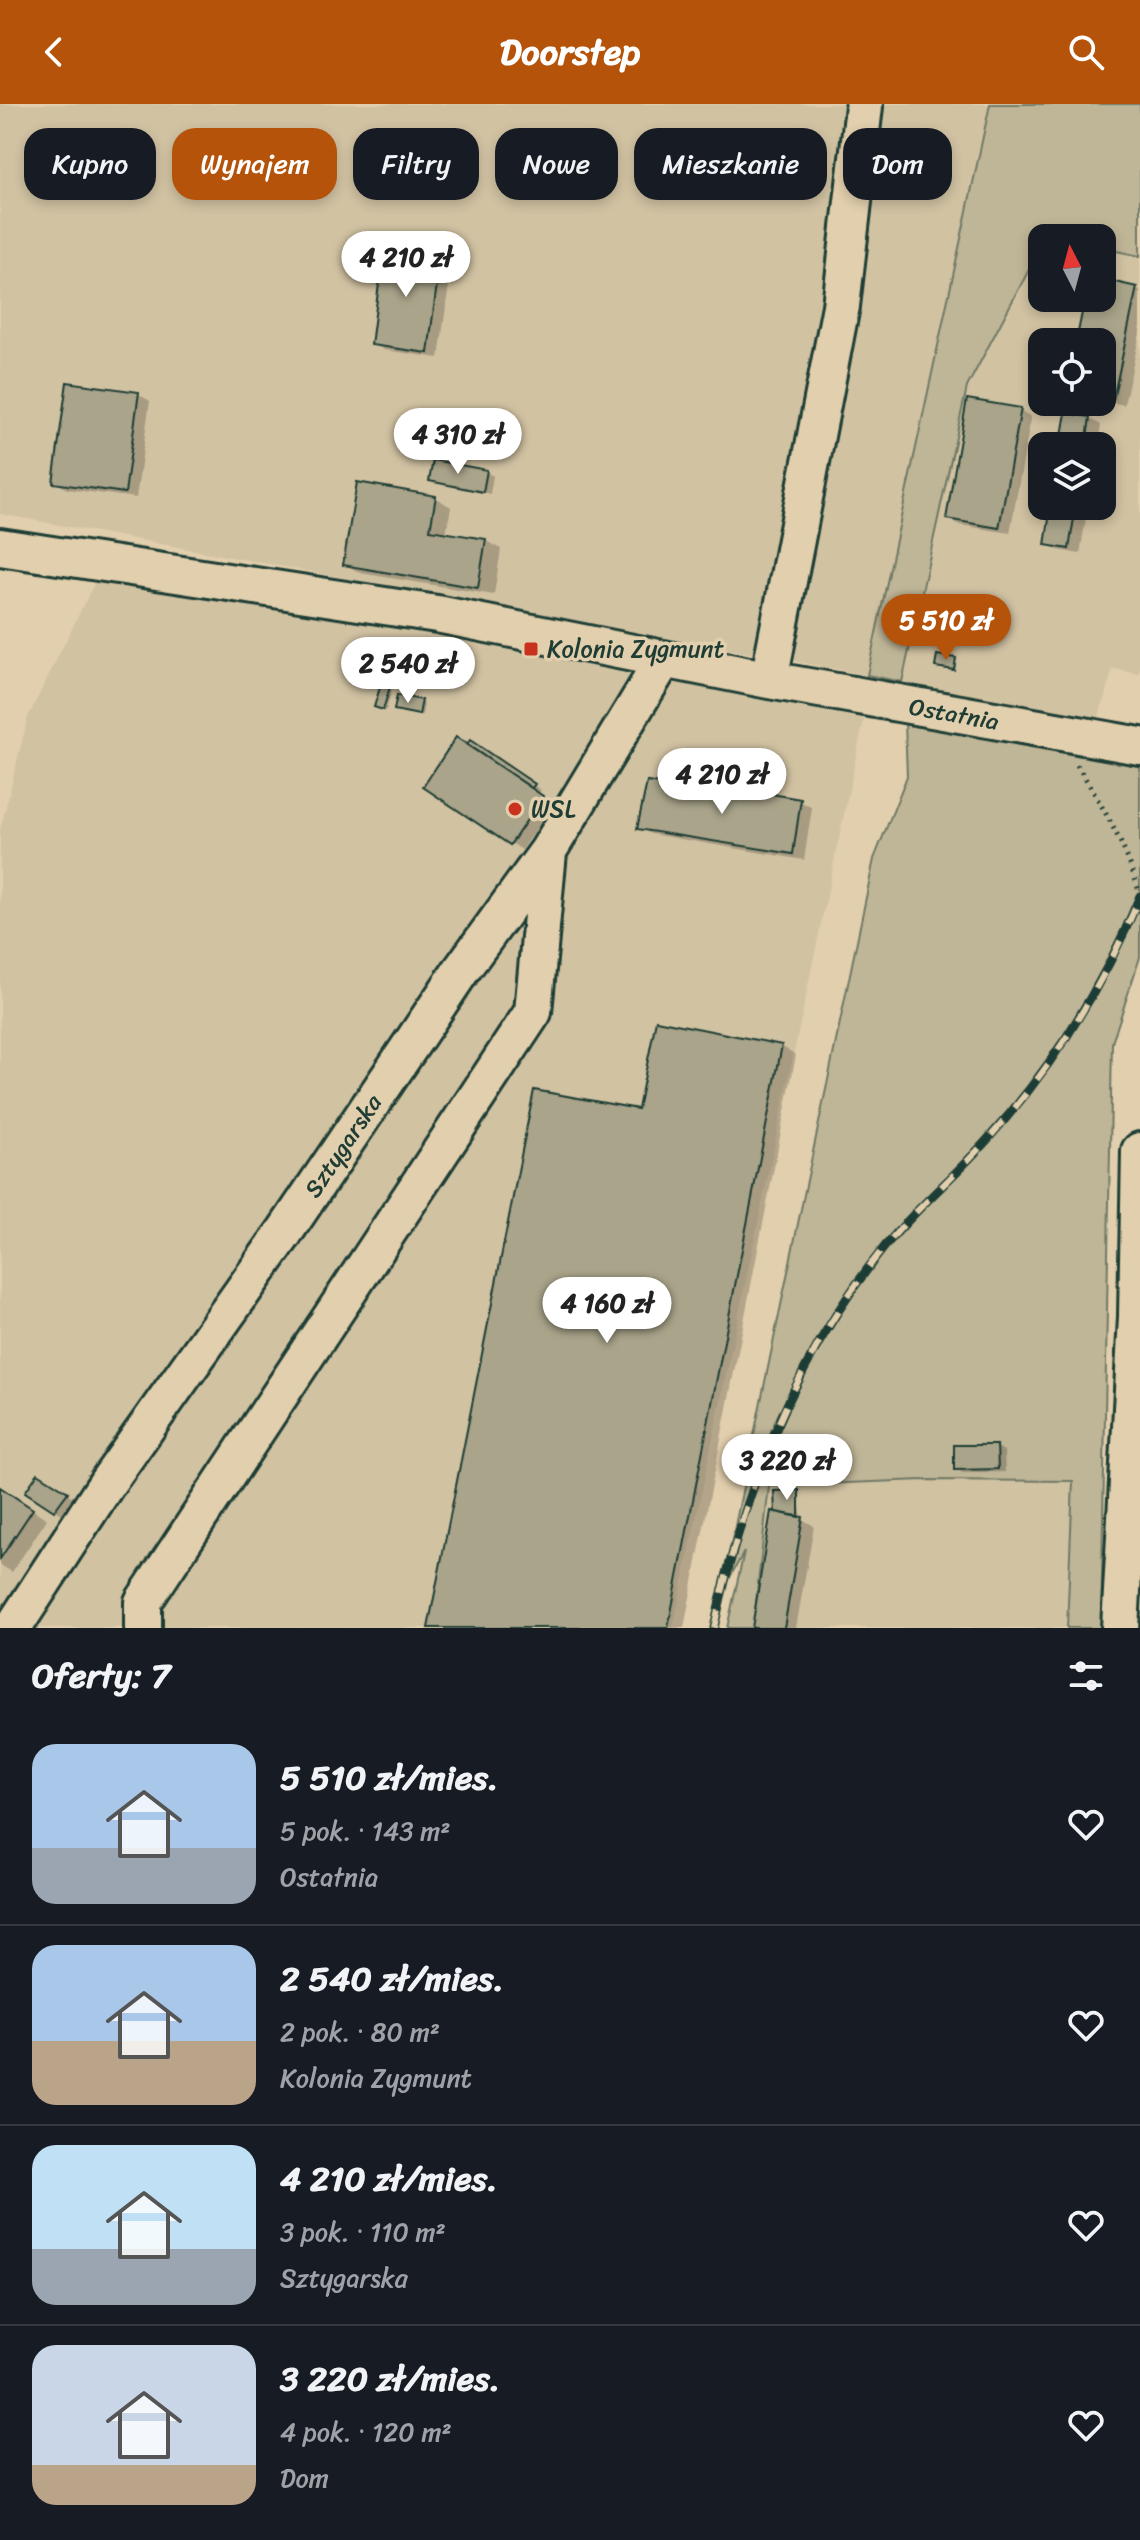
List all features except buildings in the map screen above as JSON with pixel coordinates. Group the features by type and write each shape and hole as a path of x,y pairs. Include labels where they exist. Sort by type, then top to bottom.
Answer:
{"street":[{"path":"0,547 437,614 769,680 841,306 862,105"},
{"name":"Sztygarska","path":"13,1628 107,1483 284,1233 460,972 548,851 664,659"},
{"name":"Ostatnia","path":"769,680 1063,734 1138,736"},
{"path":"143,1628 143,1602 533,1012 548,851"},
{"path":"1120,1628 1135,1445 1140,1151"}],"path":[{"path":"1063,734 1135,874 1140,895"}],"shaded area":[{"path":"0,104 989,104 867,675 0,514"},
{"path":"990,104 1140,104 1140,256 1116,251 1116,224 1028,224 1028,272 967,387 902,682 867,675"},
{"path":"1116,251 1140,256 1140,674 1113,669 1098,719 902,682 967,387 1028,272 1028,312 1116,312"},
{"path":"98,576 408,630 864,719 673,1628 0,1628 0,831 28,717"},
{"path":"905,722 1140,761 1140,957 1112,1043 1101,1628 1067,1628 1073,1481 924,1480 769,1486 753,1628 727,1628 744,1552 721,1593 874,859 907,776"},
{"path":"924,1480 1073,1481 1067,1628 753,1628 768,1486"}],"railway":[{"path":"714,1628 740,1527 757,1478 776,1429 823,1336 882,1250 987,1140 1055,1055 1093,994 1140,896"}],"place":[{"name":"Kolonia Zygmunt","path":"531,649"},
{"name":"WSL","path":"515,809"}]}
